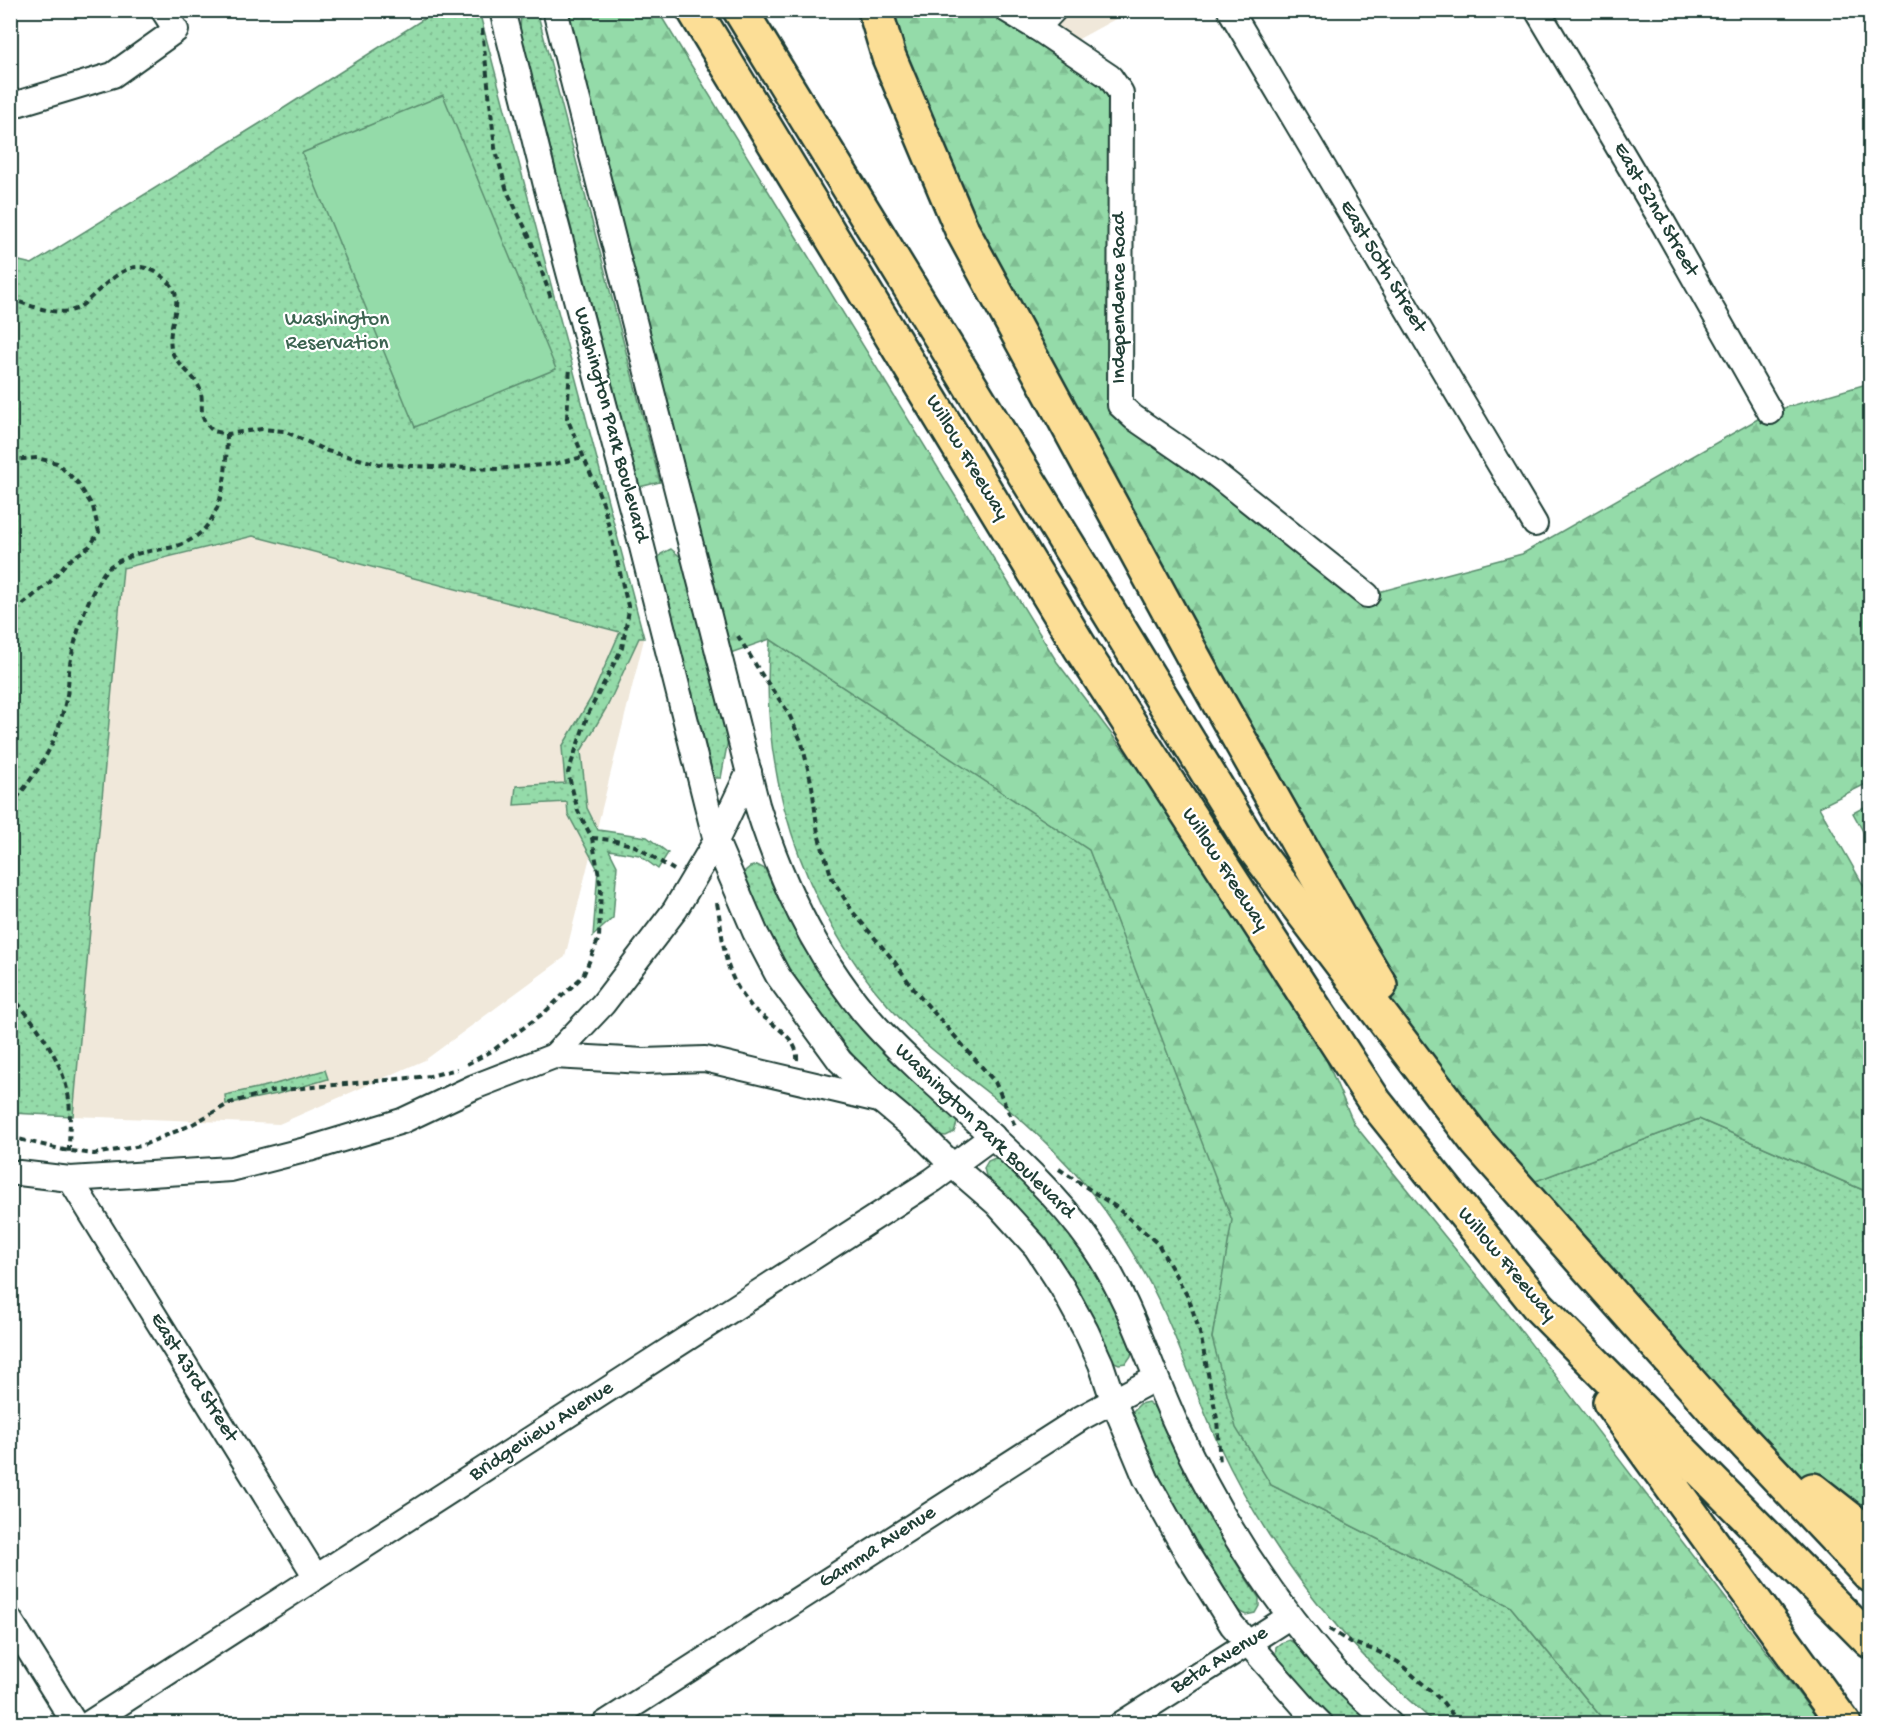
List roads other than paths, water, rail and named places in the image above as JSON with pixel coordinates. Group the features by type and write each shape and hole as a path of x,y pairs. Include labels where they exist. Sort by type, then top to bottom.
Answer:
{"highway":[{"name":"Willow Freeway","path":"694,10 1080,647 1375,1102 1539,1307 1870,1641"},
{"name":"Willow Freeway","path":"740,10 1253,847 1476,1142 1717,1413 1870,1575"},
{"path":"875,10 889,57 962,230 1201,669 1350,935 1476,1142"},
{"path":"1539,1307 1844,1724"},
{"path":"1717,1413 1870,1535"}],"street":[{"name":"Washington Park Boulevard","path":"555,10 767,838 817,947 838,979 874,1023 902,1053 993,1136 1058,1200 1096,1251 1134,1320 1156,1378 1220,1513 1289,1617 1339,1676 1390,1724"},
{"name":"Independence Road","path":"1007,10 1110,77 1121,93 1120,405 1133,417 1213,472 1367,595"},
{"path":"1037,28 1054,10"},
{"name":"East 50th Street","path":"1230,10 1534,524"},
{"name":"East 52nd Street","path":"1537,10 1662,221 1770,412"},
{"name":"Washington Park Boulevard","path":"492,16 550,201 640,539 716,841 755,932 778,976 840,1061 880,1100 997,1204 1050,1266 1086,1330 1146,1479 1166,1517 1232,1625 1320,1724"},
{"path":"10,106 113,75 169,20"},
{"name":"Washington Park Boulevard","path":"554,1056 603,1004 675,910 716,841 749,772"},
{"name":"Washington Park Boulevard","path":"10,1173 70,1179 231,1169 309,1149 402,1121 474,1087 554,1056 644,1061 705,1059 880,1100"},
{"name":"Bridgeview Avenue","path":"88,1724 953,1166 993,1136"},
{"name":"East 43rd Street","path":"70,1179 316,1577"},
{"name":"Gamma Avenue","path":"604,1724 1081,1418 1156,1378"},
{"name":"Beta Avenue","path":"1121,1724 1289,1617"},
{"path":"10,1620 75,1724"}],"park label":[{"name":"Washington Reservation","path":"337,332"}]}
